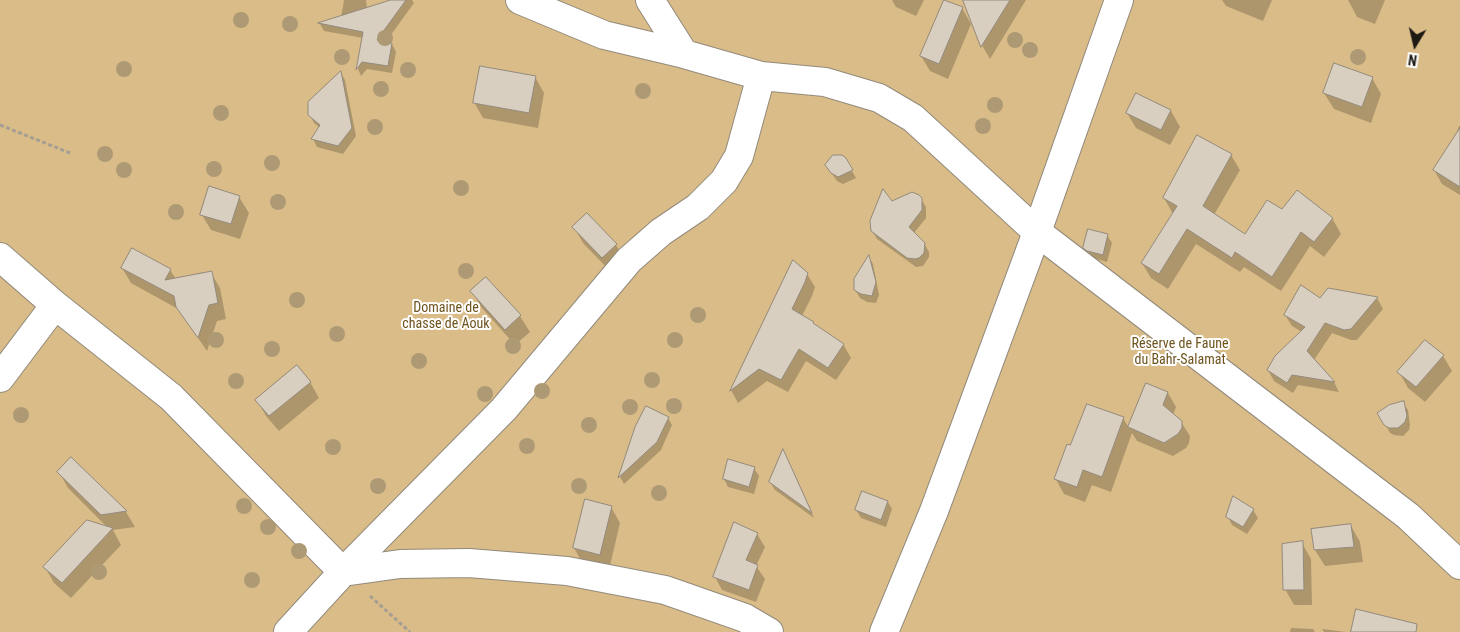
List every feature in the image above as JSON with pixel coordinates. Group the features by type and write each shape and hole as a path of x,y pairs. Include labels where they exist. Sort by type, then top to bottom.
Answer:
{"street":[{"path":"520,0 604,36 684,54 762,76 825,82 879,98 913,118 1037,232 1408,516 1460,565"},
{"path":"650,0 684,54"},
{"path":"884,632 934,511 1037,232 1119,0"},
{"path":"288,632 343,572 504,409 629,260 661,232 698,207 724,181 739,156 762,76"},
{"path":"0,257 55,305 171,398 343,572"},
{"path":"0,378 55,305"},
{"path":"343,572 400,564 470,563 567,570 665,590 745,618 769,632"}],"path":[{"path":"0,125 70,153"},
{"path":"343,572 410,632"}],"green space":[{"name":"Domaine de chasse de Aouk","path":"0,0 1460,0 1460,632 0,632"}],"building":[{"path":"391,0 406,0 377,40 392,43 388,66 362,62 356,70 363,32 318,23"},
{"path":"944,0 963,7 939,64 920,56"},
{"path":"963,0 1010,0 981,47"},
{"path":"1334,63 1373,77 1362,107 1323,93"},
{"path":"480,66 536,76 529,113 473,103"},
{"path":"341,71 352,128 338,146 311,139 320,125 308,115 308,102"},
{"path":"1136,93 1171,110 1161,130 1126,113"},
{"path":"1460,128 1460,187 1433,170"},
{"path":"1197,135 1232,154 1203,206 1245,234 1267,200 1282,209 1297,190 1333,218 1314,242 1301,232 1272,277 1235,252 1232,258 1187,229 1159,274 1141,263 1177,206 1163,198"},
{"path":"833,155 842,155 846,158 853,170 838,177 831,173 825,165"},
{"path":"209,186 240,196 231,224 200,215"},
{"path":"883,189 892,201 912,192 922,198 922,210 909,227 925,243 924,253 919,258 907,258 871,231 870,221"},
{"path":"587,213 617,244 602,258 572,227"},
{"path":"1088,229 1108,234 1103,255 1087,251 1083,248"},
{"path":"132,248 171,269 165,280 212,271 218,303 209,305 198,338 176,307 174,296 121,268"},
{"path":"869,255 876,282 872,296 861,294 854,290 854,279"},
{"path":"793,260 808,273 792,309 844,344 828,368 799,349 781,380 759,369 730,391"},
{"path":"486,277 521,315 505,330 470,291"},
{"path":"1301,285 1320,298 1328,288 1378,297 1351,329 1344,330 1325,323 1307,351 1335,382 1292,375 1287,383 1267,370 1275,356 1305,327 1284,315"},
{"path":"1425,340 1444,355 1416,387 1397,372"},
{"path":"297,365 311,382 269,416 255,400"},
{"path":"1146,383 1168,392 1163,405 1182,421 1182,428 1178,434 1164,443 1128,427"},
{"path":"1404,401 1407,416 1405,422 1398,428 1389,428 1384,425 1377,413 1389,405"},
{"path":"1087,404 1124,417 1102,477 1083,470 1077,487 1054,479 1067,444 1070,445"},
{"path":"646,406 669,417 657,442 618,478 635,427"},
{"path":"783,449 812,513 769,482"},
{"path":"71,457 127,511 101,515 57,472"},
{"path":"728,459 755,467 749,487 723,479"},
{"path":"862,491 888,501 881,520 855,510"},
{"path":"1233,496 1254,509 1243,527 1226,517"},
{"path":"585,499 612,506 600,555 573,548"},
{"path":"87,520 113,528 62,583 43,567"},
{"path":"734,522 758,533 746,560 758,565 749,590 713,577"},
{"path":"1351,524 1354,547 1314,550 1311,529"},
{"path":"1303,541 1304,590 1283,590 1282,544"},
{"path":"1356,609 1417,624 1416,632 1351,632"}],"park label":[{"name":"Réserve de Faune du Bahr-Salamat","path":"1180,352"}]}
